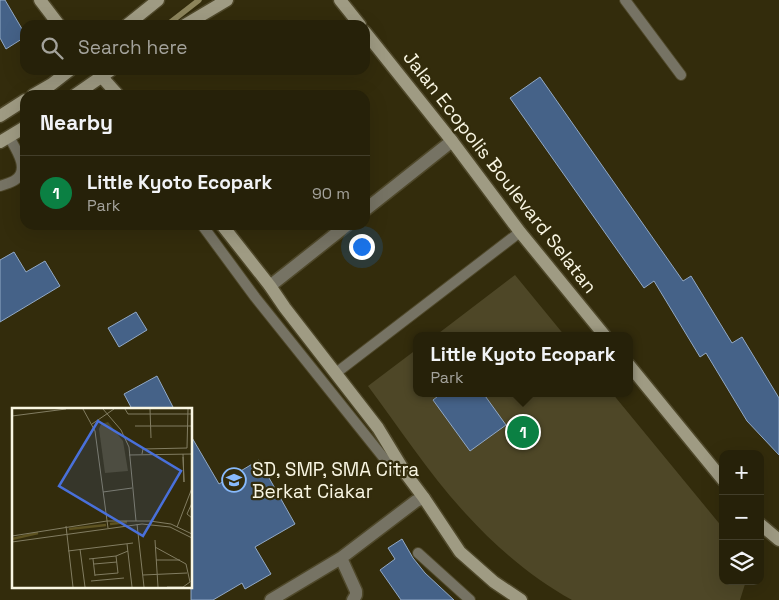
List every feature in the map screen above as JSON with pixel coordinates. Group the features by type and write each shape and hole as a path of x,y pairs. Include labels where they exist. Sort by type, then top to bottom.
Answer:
{"street":[{"path":"40,0 55,20"},
{"path":"133,20 158,0"},
{"path":"193,20 227,0"},
{"path":"340,0 356,20"},
{"name":"Jalan Ecopolis Boulevard Selatan","path":"370,38 520,232 602,332"},
{"path":"42,90 64,75"},
{"path":"82,90 103,75"},
{"path":"107,75 115,90"},
{"path":"0,116 20,103"},
{"path":"5,139 20,130"},
{"path":"370,206 452,142"},
{"path":"227,230 275,282 286,308 340,371 406,474 460,552 494,582 521,600"},
{"path":"275,282 340,230"},
{"path":"633,370 719,475"},
{"path":"271,600 341,558 416,501 424,498"},
{"path":"764,527 779,540"},
{"path":"341,558 356,591 353,600"}],"lane":[{"path":"626,0 681,75"},
{"path":"5,139 20,160"},
{"path":"0,186 16,180 20,171"},
{"path":"206,230 255,297 391,467 406,474"},
{"path":"340,371 520,232"},
{"path":"255,297 275,282"},
{"path":"418,553 470,600"}],"shaded area":[{"path":"515,275 562,332 440,332"},
{"path":"413,352 413,397 615,397 719,523 719,585 745,585 740,600 572,600 543,582 515,561 466,514 428,468 368,386"}],"building":[{"path":"0,0 5,0 20,26 20,40 6,49 0,38"},
{"path":"540,77 683,281 691,276 732,343 742,337 779,398 779,455 747,421 706,353 700,357 654,281 644,288 510,98"},
{"path":"14,252 26,272 45,261 60,286 0,322 0,260"},
{"path":"136,312 147,330 119,347 108,328"},
{"path":"157,376 173,408 131,408 124,394"},
{"path":"437,397 486,397 506,425 470,451 433,400"},
{"path":"192,438 219,484 259,460 295,524 255,547 271,574 245,589 242,583 213,600 191,600"},
{"path":"402,539 413,558 425,573 454,600 401,600 380,570 395,559 388,548"}],"waterway":[{"path":"173,20 199,0"}],"place":[{"name":"Little Kyoto Ecopark","path":"523,432"},
{"name":"SD, SMP, SMA Citra Berkat Ciakar","path":"234,480"}]}
